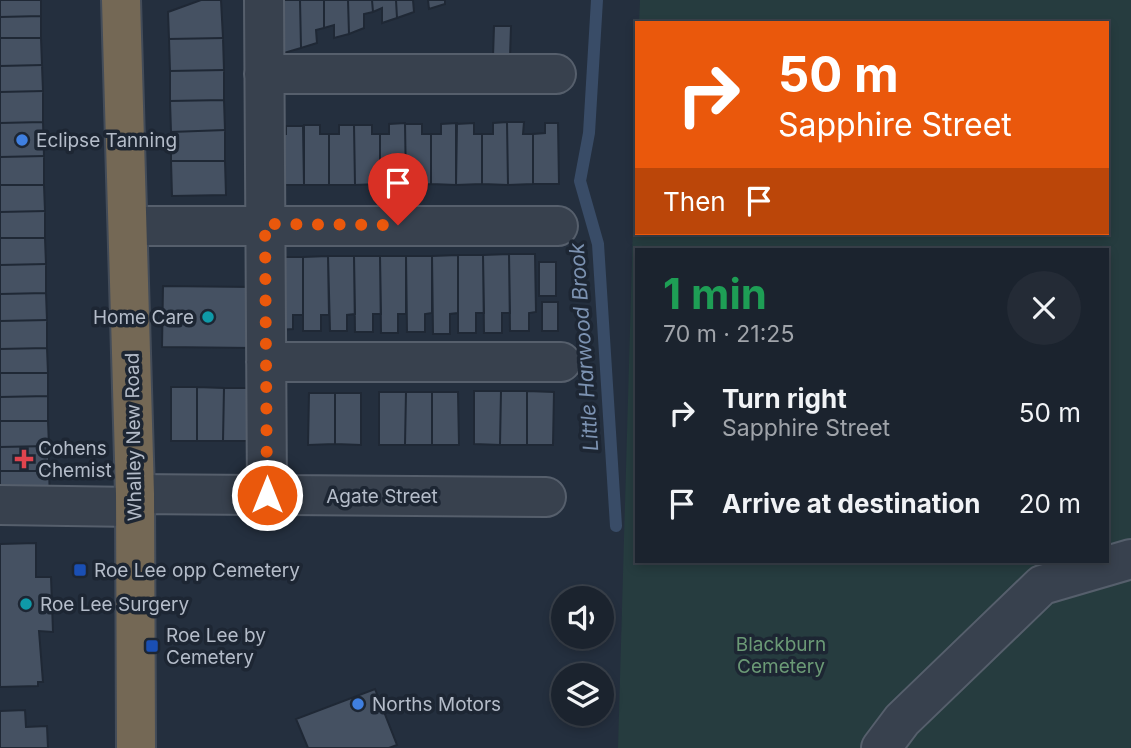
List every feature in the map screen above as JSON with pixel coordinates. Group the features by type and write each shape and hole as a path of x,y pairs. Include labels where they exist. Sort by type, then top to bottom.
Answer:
{"highway":[{"name":"Whalley New Road","path":"121,0 135,500 136,748"}],"street":[{"path":"264,0 267,495"},
{"path":"264,74 556,74"},
{"path":"129,226 558,226"},
{"path":"266,362 561,362"},
{"name":"Agate Street","path":"0,505 267,495 545,497"},
{"path":"881,748 902,720 1042,585 1131,559"}],"green space":[{"name":"Blackburn Cemetery","path":"640,0 1131,0 1131,748 618,748 635,156 635,235 1109,235 1109,21 639,21"}],"building":[{"path":"0,0 41,0 41,16 0,17"},
{"path":"201,0 221,0 223,38 169,39 168,12"},
{"path":"275,0 300,0 301,48 284,53 284,41 276,43"},
{"path":"300,0 324,0 324,28 316,30 317,43 301,48"},
{"path":"324,0 348,0 349,34 334,38 334,25 324,28"},
{"path":"348,0 372,0 373,12 364,14 364,28 349,34"},
{"path":"372,0 396,0 397,18 382,23 382,8 373,12"},
{"path":"396,0 413,0 414,12 397,18"},
{"path":"428,0 445,0 445,4 429,9"},
{"path":"41,16 41,38 0,38 0,17"},
{"path":"494,26 511,26 510,57 493,57"},
{"path":"0,38 41,38 42,65 0,66"},
{"path":"223,38 224,70 170,71 169,39"},
{"path":"42,65 43,91 0,92 0,66"},
{"path":"224,70 224,100 170,101 170,71"},
{"path":"43,91 43,122 0,123 0,92"},
{"path":"224,100 225,130 171,132 170,101"},
{"name":"Eclipse Tanning","path":"43,122 44,156 0,157 0,123"},
{"path":"507,122 508,185 482,184 482,134 493,134 493,123"},
{"path":"507,122 524,122 523,134 533,134 533,184 508,185"},
{"path":"405,123 406,185 380,184 380,134 389,134 389,124"},
{"path":"457,123 456,185 431,184 431,134 441,134 441,124"},
{"path":"474,123 474,134 482,134 482,184 456,185 456,124"},
{"path":"545,123 558,123 559,184 533,184 533,134 545,133"},
{"path":"405,124 422,124 422,134 431,134 431,184 406,185"},
{"path":"304,125 320,125 320,134 329,134 329,185 304,185"},
{"path":"339,125 354,125 355,185 329,185 329,134 339,134"},
{"path":"354,125 372,125 372,134 380,134 380,184 355,185"},
{"path":"286,126 303,126 304,185 278,185 278,134 286,134"},
{"path":"225,130 225,161 171,161 171,132"},
{"path":"44,156 44,185 0,185 0,157"},
{"path":"171,161 225,161 226,195 172,196"},
{"path":"0,185 44,185 45,211 0,212"},
{"path":"45,211 45,238 0,238 0,212"},
{"path":"0,238 45,238 46,264 0,265"},
{"path":"509,254 510,313 502,313 502,333 484,333 483,255"},
{"path":"509,254 535,254 536,312 529,313 529,331 510,331"},
{"path":"458,255 458,313 450,314 450,334 433,334 432,256"},
{"path":"458,255 483,255 484,313 476,313 476,333 458,333"},
{"path":"328,256 329,315 321,315 321,331 303,331 303,257"},
{"path":"328,256 354,256 355,314 347,315 347,331 330,331"},
{"path":"354,256 380,256 381,314 373,314 373,332 355,332"},
{"path":"380,256 406,256 406,314 398,314 398,333 381,333"},
{"path":"406,256 432,256 432,313 425,314 425,332 407,332"},
{"path":"277,257 303,257 303,315 293,315 293,329 278,330"},
{"path":"539,262 556,262 556,296 539,296"},
{"path":"46,264 46,293 0,294 0,265"},
{"name":"Home Care","path":"163,286 254,287 253,348 162,347"},
{"path":"46,293 47,320 0,321 0,294"},
{"path":"542,302 558,302 558,331 542,331"},
{"path":"47,320 47,348 0,349 0,321"},
{"path":"47,348 48,373 0,373 0,349"},
{"path":"0,373 48,373 48,396 0,397"},
{"path":"171,387 197,387 197,441 171,441"},
{"path":"197,387 224,388 223,441 197,441"},
{"path":"224,388 249,388 249,441 223,441"},
{"path":"474,391 501,391 500,445 474,444"},
{"path":"501,391 527,391 527,445 500,445"},
{"path":"527,391 554,392 553,445 527,445"},
{"path":"379,392 406,392 405,445 379,445"},
{"path":"406,392 432,392 432,445 405,445"},
{"path":"432,392 458,392 459,445 432,445"},
{"path":"309,393 335,393 335,444 308,445"},
{"path":"335,393 361,393 361,445 335,444"},
{"path":"48,396 48,421 0,421 0,397"},
{"path":"0,421 48,421 49,446 0,447"},
{"name":"Cohens Chemist","path":"49,446 49,471 0,471 0,447"},
{"path":"0,471 49,471 50,498 0,499"},
{"name":"Roe Lee Surgery","path":"36,543 36,577 51,577 53,632 39,631 43,682 38,682 38,686 0,687 0,544"},
{"name":"Norths Motors","path":"375,689 397,745 389,748 308,748 296,719"},
{"path":"25,710 26,727 47,726 48,748 0,748 0,711"}],"waterway":[{"name":"Little Harwood Brook","path":"597,0 589,133 580,181 598,244 616,526"}],"place":[{"name":"Eclipse Tanning","path":"22,140"},
{"name":"Home Care","path":"208,317"},
{"name":"Cohens Chemist","path":"24,459"},
{"name":"Roe Lee opp Cemetery","path":"80,570"},
{"name":"Roe Lee Surgery","path":"26,604"},
{"name":"Roe Lee by Cemetery","path":"152,646"},
{"name":"Norths Motors","path":"358,704"}],"route":[{"path":"267,495 265,224 398,225"}]}
